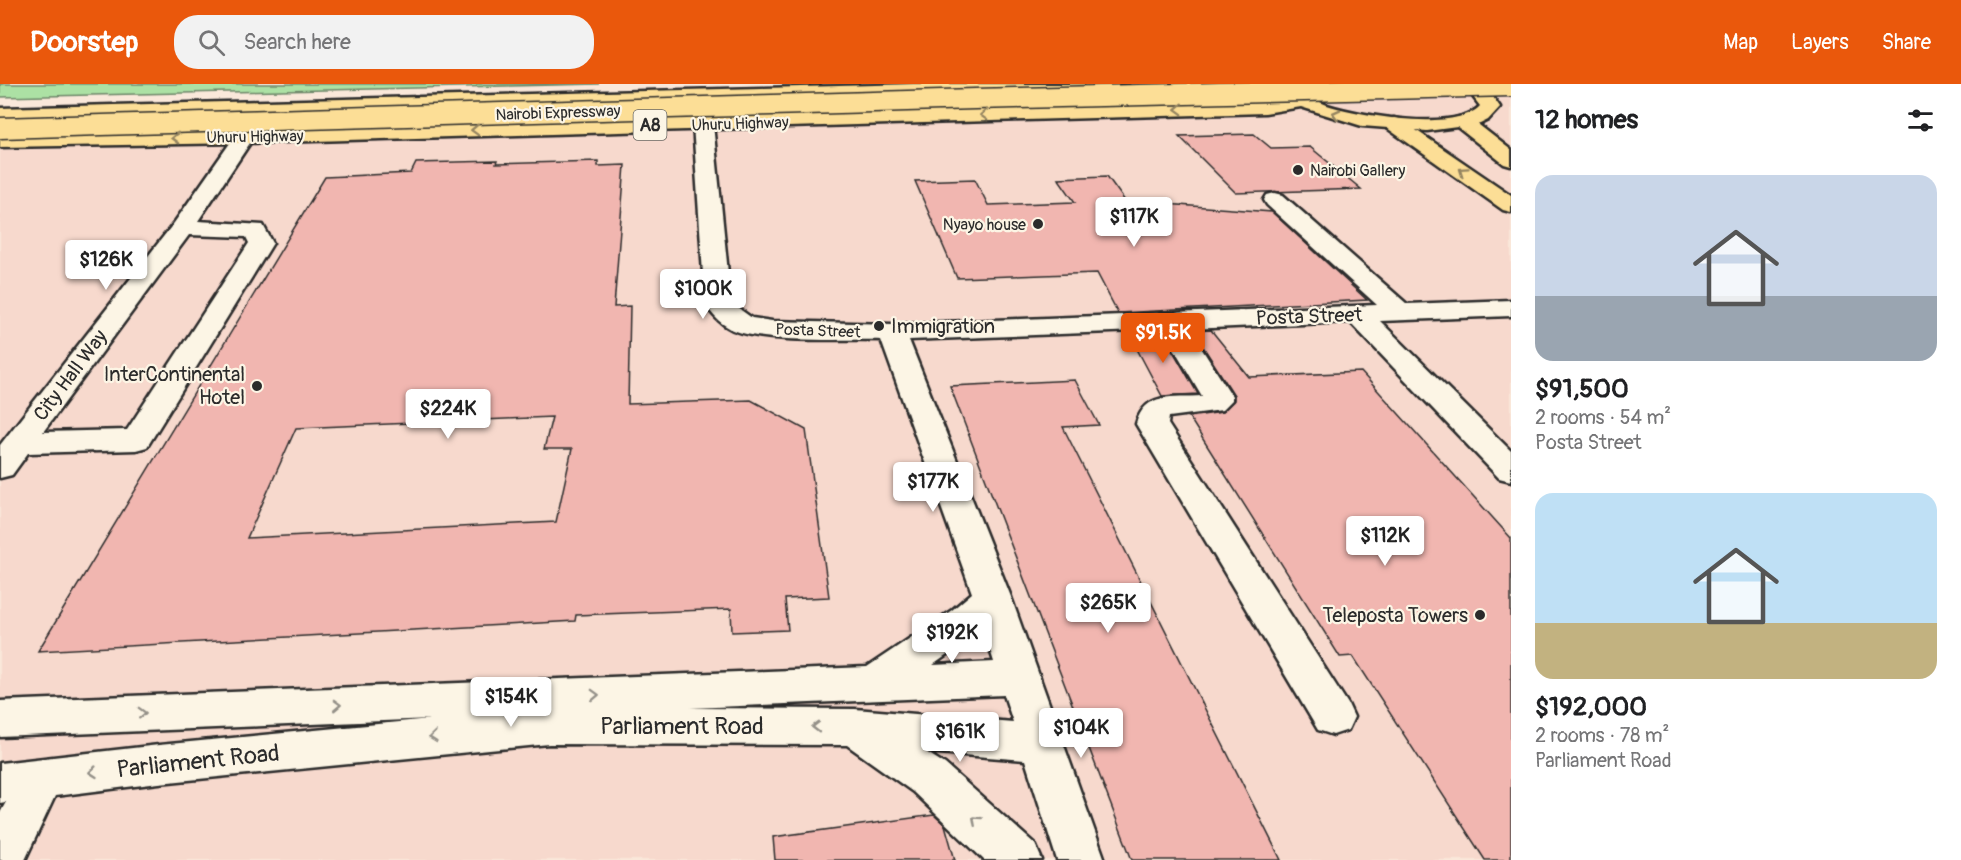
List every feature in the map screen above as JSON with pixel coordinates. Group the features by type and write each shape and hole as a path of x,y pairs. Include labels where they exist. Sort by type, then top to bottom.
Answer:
{"main road":[{"path":"0,97 500,84"},
{"name":"Uhuru Highway","path":"0,105 830,84"},
{"name":"Nairobi Expressway","path":"0,114 1119,84"},
{"name":"A8","path":"1272,84 1279,91 1300,102 1360,119 1394,124 1432,126 1463,122 1480,117 1490,107 1511,103"},
{"path":"1472,84 1477,87 1490,107"},
{"name":"Nairobi Expressway","path":"0,128 975,99 1511,87"},
{"name":"Uhuru Highway","path":"0,141 244,137 704,124 1265,107 1300,102"},
{"path":"1463,122 1511,160"},
{"path":"1394,124 1511,205"}],"street":[{"name":"Posta Street","path":"704,124 718,304 725,313 746,325 772,329 892,332 1511,308"},
{"name":"City Hall Way","path":"0,467 182,228 244,137"},
{"path":"1275,200 1400,312"},
{"path":"18,443 136,440 261,243 255,230 182,228"},
{"path":"1357,314 1511,470"},
{"path":"1171,321 1217,396 1217,400 1210,404 1161,408 1155,412 1152,424 1333,717"},
{"path":"892,332 992,597 1082,860"},
{"path":"874,684 966,621 992,597"},
{"name":"Parliament Road","path":"0,719 1020,678"},
{"name":"Parliament Road","path":"21,780 549,726 854,727 1042,743"},
{"path":"854,727 929,778 1018,860"},
{"path":"1,860 21,780"}],"shaded area":[{"path":"1511,84 1511,860 0,860 0,121"}],"green space":[{"path":"0,84 599,84 0,97"}],"building":[{"name":"Nairobi Gallery","path":"1254,134 1271,148 1310,147 1361,189 1236,193 1179,136"},
{"path":"497,161 496,164 598,161 598,166 625,165 614,307 630,306 628,404 751,400 806,430 829,597 785,599 788,630 732,632 731,609 576,615 575,621 38,651 325,177 411,173 416,163","holes":["552,417 544,449 572,449 556,522 247,538 296,428"]},
{"path":"1107,176 1125,201 1272,212 1367,300 1118,313 1097,273 957,278 915,181 975,179 988,205 1075,202 1058,178"},
{"path":"1211,330 1249,377 1361,372 1511,538 1511,860 1485,860 1353,656 1340,657 1189,417 1222,412 1234,400 1234,395 1193,331"},
{"path":"1162,332 1198,394 1162,396 1129,334"},
{"path":"1075,380 1099,425 1063,427 1281,860 1132,860 950,386"},
{"path":"934,815 945,825 955,860 775,860 773,837"}],"place":[{"name":"Nairobi Gallery","path":"1298,170"},
{"name":"Nyayo house","path":"1038,224"},
{"name":"Immigration","path":"879,326"},
{"name":"InterContinental Hotel","path":"257,386"},
{"name":"Teleposta Towers","path":"1480,615"}]}
